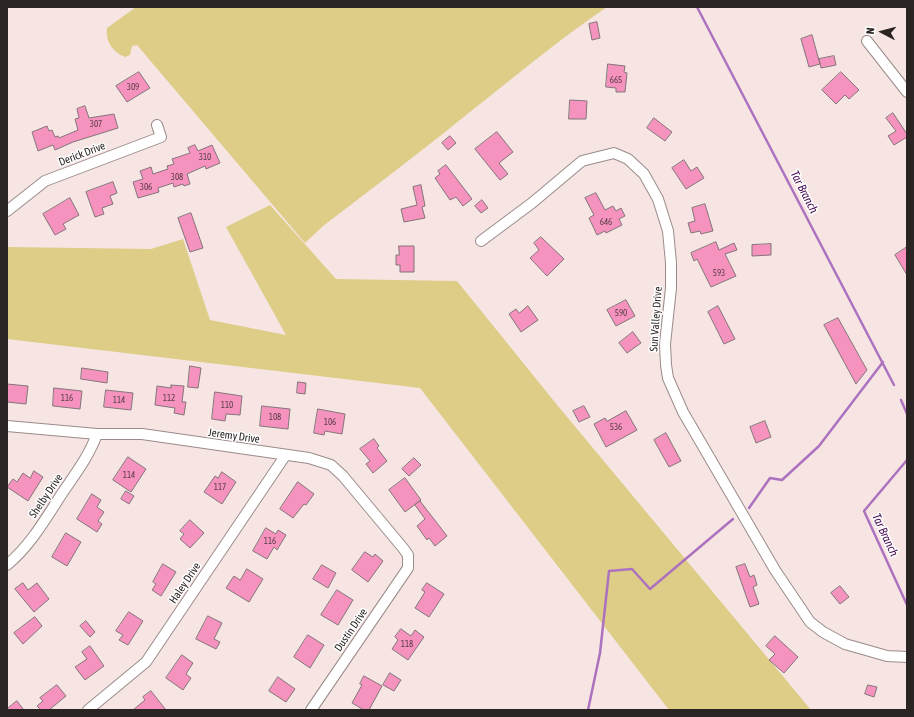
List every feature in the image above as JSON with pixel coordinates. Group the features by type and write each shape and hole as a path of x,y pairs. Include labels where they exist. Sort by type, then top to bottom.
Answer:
{"street":[{"path":"867,41 907,92"},
{"name":"Derick Drive","path":"7,211 45,181 161,137 157,125"},
{"name":"Sun Valley Drive","path":"481,241 532,203 582,161 614,152 628,159 644,174 658,199 668,231 671,276 665,344 666,365 668,378 683,412 774,570 810,622 823,632 845,644 887,656 907,658"},
{"name":"Jeremy Drive","path":"7,426 97,434 142,434 285,456 309,458 331,466 354,488 408,555 408,563"},
{"name":"Shelby Drive","path":"7,565 29,544 83,464 92,448 97,434"},
{"name":"Haley Drive","path":"88,710 146,662 285,456"},
{"name":"Dustin Drive","path":"311,710 408,568 408,563"}],"shaded area":[{"path":"136,7 607,7 535,60 430,144 323,226 305,243 137,45 132,46 130,55 125,57 111,46 107,38 107,28"},
{"path":"270,205 336,279 457,281 558,406 811,710 669,710 420,388 7,339 7,247 151,249 183,239 210,320 286,335 226,227"}],"building":[{"path":"597,22 600,38 592,40 589,24"},
{"path":"812,35 820,64 809,67 801,39"},
{"path":"834,56 836,65 821,68 819,59"},
{"path":"608,64 625,66 624,72 627,73 625,92 616,92 616,88 606,87"},
{"path":"139,72 150,88 127,102 116,86"},
{"path":"841,72 859,90 849,99 845,95 836,104 822,90"},
{"path":"570,100 587,101 586,119 569,119"},
{"path":"85,106 89,118 114,114 118,128 73,142 55,150 53,145 38,151 32,132 47,126 49,131 52,130 55,137 58,136 59,138 78,130 75,119 79,118 77,109"},
{"path":"893,113 907,134 907,137 894,145 888,136 896,131 886,118"},
{"path":"654,118 672,132 665,141 647,128"},
{"path":"497,132 513,152 499,163 508,174 500,180 475,149"},
{"path":"450,136 456,143 448,150 442,143"},
{"path":"195,145 198,151 212,145 220,163 206,169 205,166 187,174 190,184 184,186 183,184 174,187 173,183 158,188 159,192 138,198 133,182 143,179 140,171 151,167 153,174 168,169 167,166 174,164 172,159 190,153 188,148"},
{"path":"684,160 691,171 697,167 704,178 686,189 672,168"},
{"path":"446,165 472,199 463,206 456,197 450,200 435,178 440,174 438,171"},
{"path":"113,182 117,193 110,196 113,204 102,208 104,214 95,217 86,192"},
{"path":"421,185 425,206 422,207 425,218 404,222 401,209 417,205 413,187"},
{"path":"596,193 605,210 613,206 616,211 621,208 625,216 619,219 622,225 606,233 605,231 597,235 589,218 594,215 585,198"},
{"path":"70,198 79,215 63,224 66,229 55,235 43,214"},
{"path":"482,200 488,208 481,213 475,206"},
{"path":"705,204 713,231 701,234 700,231 691,233 688,223 695,221 692,208"},
{"path":"191,213 203,248 190,252 178,218"},
{"path":"541,237 564,259 547,276 530,258 539,250 534,243"},
{"path":"716,242 719,250 734,243 737,250 725,254 736,276 711,287 697,259 694,261 691,253"},
{"path":"771,244 771,255 752,256 752,245"},
{"path":"399,246 414,246 414,272 400,272 400,265 396,265 396,255 399,255"},
{"path":"907,247 907,275 895,255"},
{"path":"626,300 635,316 616,326 607,310"},
{"path":"528,306 538,320 521,332 509,314 516,309 519,313"},
{"path":"718,306 735,339 724,344 708,312"},
{"path":"838,318 867,370 856,384 824,325"},
{"path":"633,332 641,343 627,353 619,343"},
{"path":"190,366 201,368 198,388 188,387"},
{"path":"82,368 108,372 107,383 81,379"},
{"path":"298,382 306,383 305,394 297,393"},
{"path":"7,384 28,386 26,404 7,402"},
{"path":"171,385 184,386 182,402 186,402 184,415 174,413 175,408 155,405 157,386 171,388"},
{"path":"54,388 82,391 80,409 53,406"},
{"path":"106,390 133,393 131,410 104,407"},
{"path":"215,392 242,396 240,415 226,414 225,421 212,419"},
{"path":"262,406 290,409 288,429 260,426"},
{"path":"584,406 590,417 579,422 573,411"},
{"path":"318,409 345,414 342,434 325,431 324,435 314,433"},
{"path":"626,411 637,430 606,447 594,424 605,418 607,421"},
{"path":"765,421 771,437 756,443 750,427"},
{"path":"666,433 681,461 669,467 654,440"},
{"path":"374,439 379,446 377,448 387,461 373,473 366,464 370,461 360,449"},
{"path":"128,457 146,469 131,492 113,480"},
{"path":"414,458 421,465 409,476 402,469"},
{"path":"34,471 43,477 28,501 7,487 13,479 17,482 23,473 30,478"},
{"path":"222,472 236,482 222,504 204,492 215,476 218,478"},
{"path":"405,478 421,500 405,512 389,490"},
{"path":"298,482 314,494 306,505 304,504 293,518 280,509"},
{"path":"126,491 134,496 129,504 121,499"},
{"path":"92,494 101,500 97,507 104,512 98,521 102,524 97,532 77,519"},
{"path":"420,501 447,536 435,546 429,538 427,540 417,526 425,519 415,505"},
{"path":"190,520 204,533 190,548 180,539 184,534 180,531"},
{"path":"266,528 276,534 278,530 286,535 277,550 274,547 267,559 253,551"},
{"path":"66,533 81,542 67,566 52,557"},
{"path":"365,552 373,557 375,554 383,561 368,582 352,570"},
{"path":"163,564 176,572 161,596 152,590 156,584 153,582"},
{"path":"745,564 750,577 754,575 757,585 753,587 759,604 750,607 736,567"},
{"path":"322,565 336,573 328,588 313,579"},
{"path":"247,569 263,579 249,602 226,588 234,576 240,580"},
{"path":"23,583 28,590 37,583 49,599 34,612 15,589"},
{"path":"427,583 444,594 429,617 415,608 425,592 422,590"},
{"path":"840,586 849,597 840,604 831,593"},
{"path":"337,590 353,600 338,625 321,615"},
{"path":"129,612 143,621 128,645 119,640 123,635 116,631"},
{"path":"208,616 222,623 214,639 220,642 216,649 196,639"},
{"path":"35,617 42,626 23,644 14,633"},
{"path":"86,621 95,632 90,637 80,626"},
{"path":"401,629 411,636 415,630 424,637 408,660 392,649 398,640 395,637"},
{"path":"308,635 324,645 310,668 294,657"},
{"path":"775,636 798,657 784,673 769,660 775,654 766,646"},
{"path":"90,646 104,666 85,680 75,667 87,659 82,652"},
{"path":"182,655 193,663 186,674 191,678 183,690 166,678"},
{"path":"390,673 401,680 394,691 383,685"},
{"path":"364,676 382,686 369,710 364,710 352,703 362,685 360,684"},
{"path":"278,677 295,689 286,702 269,691"},
{"path":"57,685 66,696 49,710 41,710 37,706 43,701 40,698"},
{"path":"868,685 877,687 874,697 865,694"},
{"path":"151,691 166,710 133,710 145,700 143,697"},
{"path":"17,701 24,710 7,710 7,709"}],"waterway":[{"name":"Tar Branch","path":"697,7 894,385"},
{"path":"749,508 770,478 782,480 819,446 883,362"},
{"name":"Tar Branch","path":"901,400 907,414"},
{"name":"Tar Branch","path":"907,460 864,511 907,605"},
{"path":"588,710 600,653 609,571 632,569 650,589 733,519"}]}
